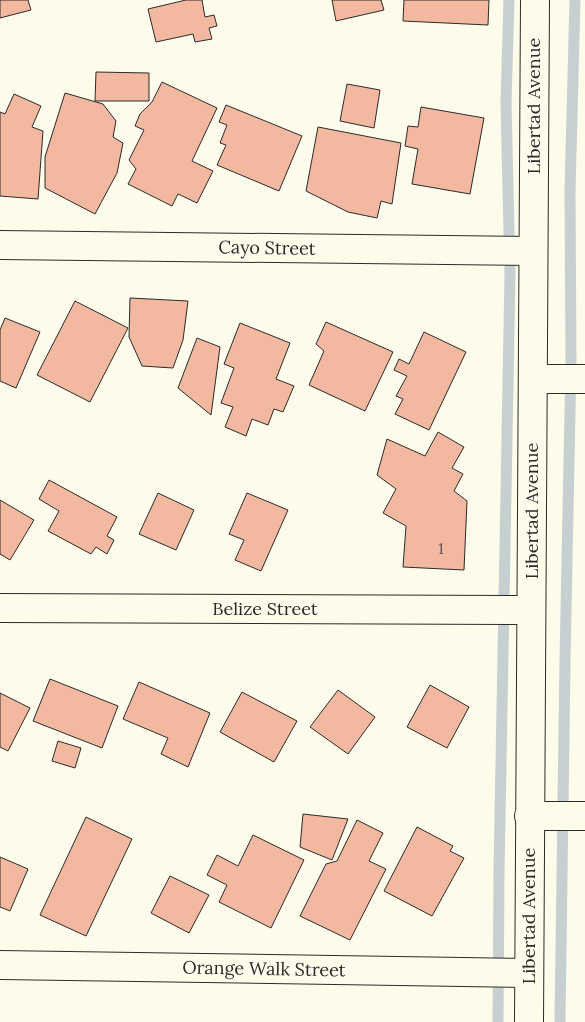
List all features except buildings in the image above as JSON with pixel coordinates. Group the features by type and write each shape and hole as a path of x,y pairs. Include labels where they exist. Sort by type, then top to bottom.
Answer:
{"street":[{"name":"Libertad Avenue","path":"528,1022 535,0"},
{"name":"Cayo Street","path":"0,244 534,251"},
{"path":"533,378 585,379"},
{"name":"Belize Street","path":"0,608 531,610"},
{"path":"530,816 585,816"},
{"name":"Orange Walk Street","path":"0,965 529,973"}],"waterway":[{"path":"498,1022 510,274 506,103 509,0"},
{"path":"560,1022 571,362 570,191 575,0"}]}
